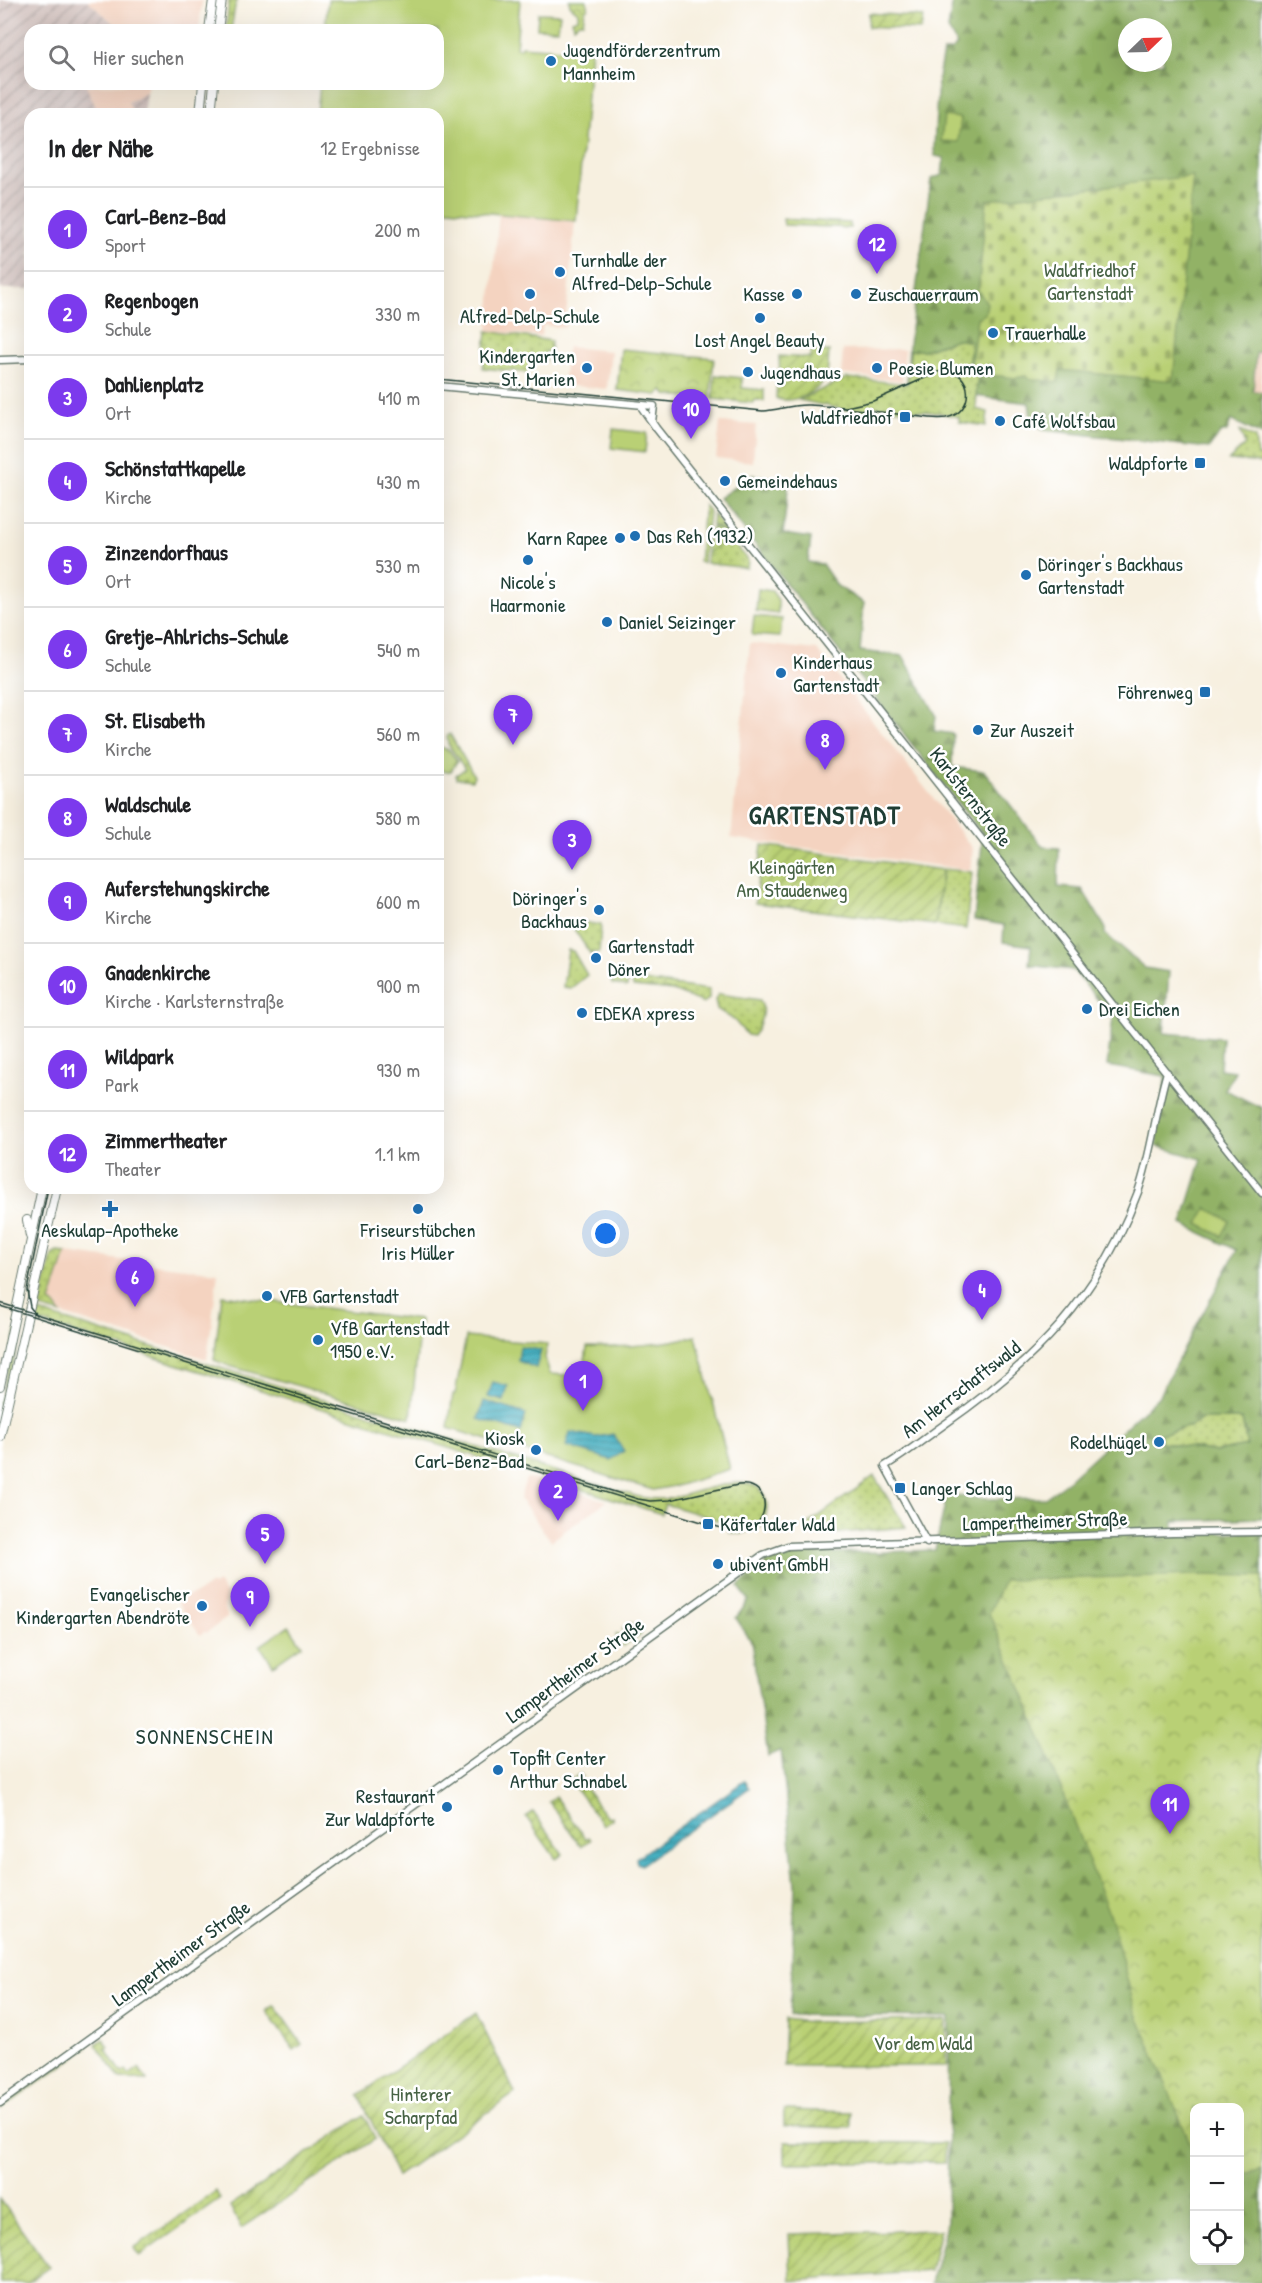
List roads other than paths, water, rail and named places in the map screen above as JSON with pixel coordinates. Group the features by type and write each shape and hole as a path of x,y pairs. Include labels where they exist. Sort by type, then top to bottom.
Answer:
{"main road":[{"path":"210,24 213,0"},
{"path":"219,24 222,0"},
{"path":"201,108 202,90"},
{"path":"212,108 213,90"},
{"path":"0,1386 9,1347 4,1336 13,1328 41,1194"},
{"path":"0,1437 56,1194"},
{"path":"27,1220 31,1243"},
{"path":"12,1296 22,1286"},
{"path":"8,1317 13,1328"},
{"path":"12,1383 18,1393"}],"street":[{"path":"0,360 24,359"},
{"path":"444,387 654,406 652,423"},
{"name":"Karlsternstraße","path":"642,405 652,423 1262,1193"},
{"name":"Am Herrschaftswald","path":"927,1543 885,1466 978,1401 1031,1356 1079,1301 1117,1240 1138,1191 1152,1147 1167,1072"},
{"name":"Lampertheimer Straße","path":"0,2103 763,1555 788,1546 1262,1532"}],"water":[{"path":"520,1347 541,1350 536,1368 518,1361"},
{"path":"493,1382 508,1386 504,1401 488,1397"},
{"path":"484,1401 526,1414 521,1432 478,1419"},
{"path":"570,1432 596,1437 613,1434 624,1451 611,1460 566,1446"},
{"path":"744,1781 749,1788 641,1865 637,1863 636,1858"}],"tram line":[{"path":"943,370 961,377 967,392 963,408 956,414 936,419 821,406 846,407 873,401 943,370"},
{"path":"444,380 763,411 797,405 821,406"},
{"path":"36,1315 30,1307 27,1290 47,1194"},
{"path":"0,1303 638,1499 670,1500 738,1485 750,1486 759,1491 764,1508 755,1525 745,1530 731,1531 0,1306"}],"place":[{"name":"Jugendförderzentrum Mannheim","path":"551,61"},
{"name":"Turnhalle der Alfred-Delp-Schule","path":"560,272"},
{"name":"Zimmertheater","path":"877,274"},
{"name":"Alfred-Delp-Schule","path":"530,294"},
{"name":"Kasse","path":"797,294"},
{"name":"Zuschauerraum","path":"856,294"},
{"name":"Lost Angel Beauty","path":"760,318"},
{"name":"Trauerhalle","path":"993,333"},
{"name":"Kindergarten St. Marien","path":"587,368"},
{"name":"Poesie Blumen","path":"877,368"},
{"name":"Jugendhaus","path":"748,372"},
{"name":"Waldfriedhof","path":"905,417"},
{"name":"Café Wolfsbau","path":"1000,421"},
{"name":"Gnadenkirche","path":"691,439"},
{"name":"Waldpforte","path":"1200,463"},
{"name":"Gemeindehaus","path":"725,481"},
{"name":"Das Reh (1932)","path":"635,536"},
{"name":"Karn Rapee","path":"620,538"},
{"name":"Nicole's Haarmonie","path":"528,560"},
{"name":"Döringer's Backhaus Gartenstadt","path":"1026,575"},
{"name":"Daniel Seizinger","path":"607,622"},
{"name":"Kinderhaus Gartenstadt","path":"781,673"},
{"name":"Föhrenweg","path":"1205,692"},
{"name":"Zur Auszeit","path":"978,730"},
{"name":"St. Elisabeth","path":"513,745"},
{"name":"Waldschule","path":"825,770"},
{"name":"Dahlienplatz","path":"572,870"},
{"name":"Döringer's Backhaus","path":"599,910"},
{"name":"Gartenstadt Döner","path":"596,958"},
{"name":"Drei Eichen","path":"1087,1009"},
{"name":"EDEKA xpress","path":"582,1013"},
{"name":"Aeskulap-Apotheke","path":"110,1209"},
{"name":"Friseurstübchen Iris Müller","path":"418,1209"},
{"name":"VFB Gartenstadt","path":"267,1296"},
{"name":"Gretje-Ahlrichs-Schule","path":"135,1307"},
{"name":"Schönstattkapelle","path":"982,1320"},
{"name":"VfB Gartenstadt 1950 e.V.","path":"318,1340"},
{"name":"Carl-Benz-Bad","path":"583,1411"},
{"name":"Rodelhügel","path":"1159,1442"},
{"name":"Kiosk Carl-Benz-Bad","path":"536,1450"},
{"name":"Langer Schlag","path":"900,1488"},
{"name":"Regenbogen","path":"558,1521"},
{"name":"Käfertaler Wald","path":"708,1524"},
{"name":"Zinzendorfhaus","path":"265,1564"},
{"name":"ubivent GmbH","path":"718,1564"},
{"name":"Evangelischer Kindergarten Abendröte","path":"202,1606"},
{"name":"Auferstehungskirche","path":"250,1627"},
{"name":"Topfit Center Arthur Schnabel","path":"498,1770"},
{"name":"Restaurant Zur Waldpforte","path":"447,1807"},
{"name":"Wildpark","path":"1170,1834"}],"district":[{"name":"GARTENSTADT","path":"825,815"},
{"name":"SONNENSCHEIN","path":"205,1737"}],"park label":[{"name":"Waldfriedhof Gartenstadt","path":"1090,282"},
{"name":"Kleingärten Am Staudenweg","path":"792,878"},
{"name":"Vor dem Wald","path":"923,2043"},
{"name":"Hinterer Scharpfad","path":"421,2106"}]}
